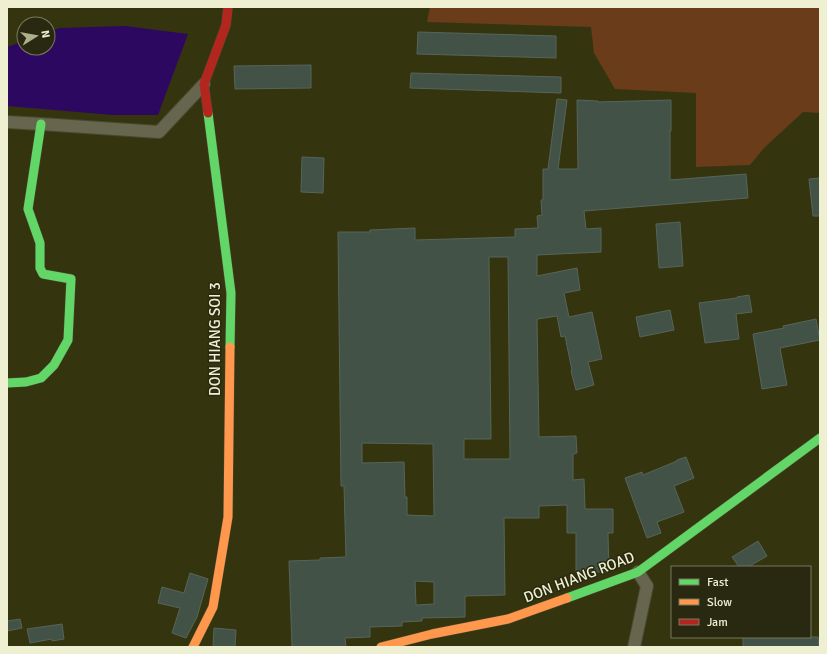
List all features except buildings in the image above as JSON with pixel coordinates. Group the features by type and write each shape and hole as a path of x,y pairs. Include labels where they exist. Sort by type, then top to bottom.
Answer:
{"street":[{"name":"DON HIANG SOI 3","path":"193,647 213,607 228,517 231,293 204,84 226,25 228,7"},
{"path":"7,122 159,132 204,84"},
{"path":"7,383 26,382 41,378 54,365 68,340 70,279 43,274 40,268 40,243 28,209 42,124"},
{"name":"DON HIANG ROAD","path":"382,647 432,634 508,619 638,572 820,438"},
{"path":"634,647 647,586 638,572"}],"shaded area":[{"path":"430,7 820,7 820,113 803,112 764,148 750,165 696,167 696,93 615,89 594,53 591,27 427,22"},
{"path":"125,26 188,34 158,115 113,115 7,106 7,47 16,44 16,56 56,56 56,29"}],"traffic: fast":[{"path":"208,113 231,293 230,347"},
{"path":"7,383 26,382 41,378 54,365 68,340 71,279 43,274 40,268 40,243 28,209 41,124"},
{"path":"567,598 638,572 820,438"}],"traffic: slow":[{"path":"193,647 213,607 228,517 230,347"},
{"path":"381,647 432,634 508,619 567,598"}],"traffic: jam":[{"path":"208,113 204,84 226,25 228,7"}]}
